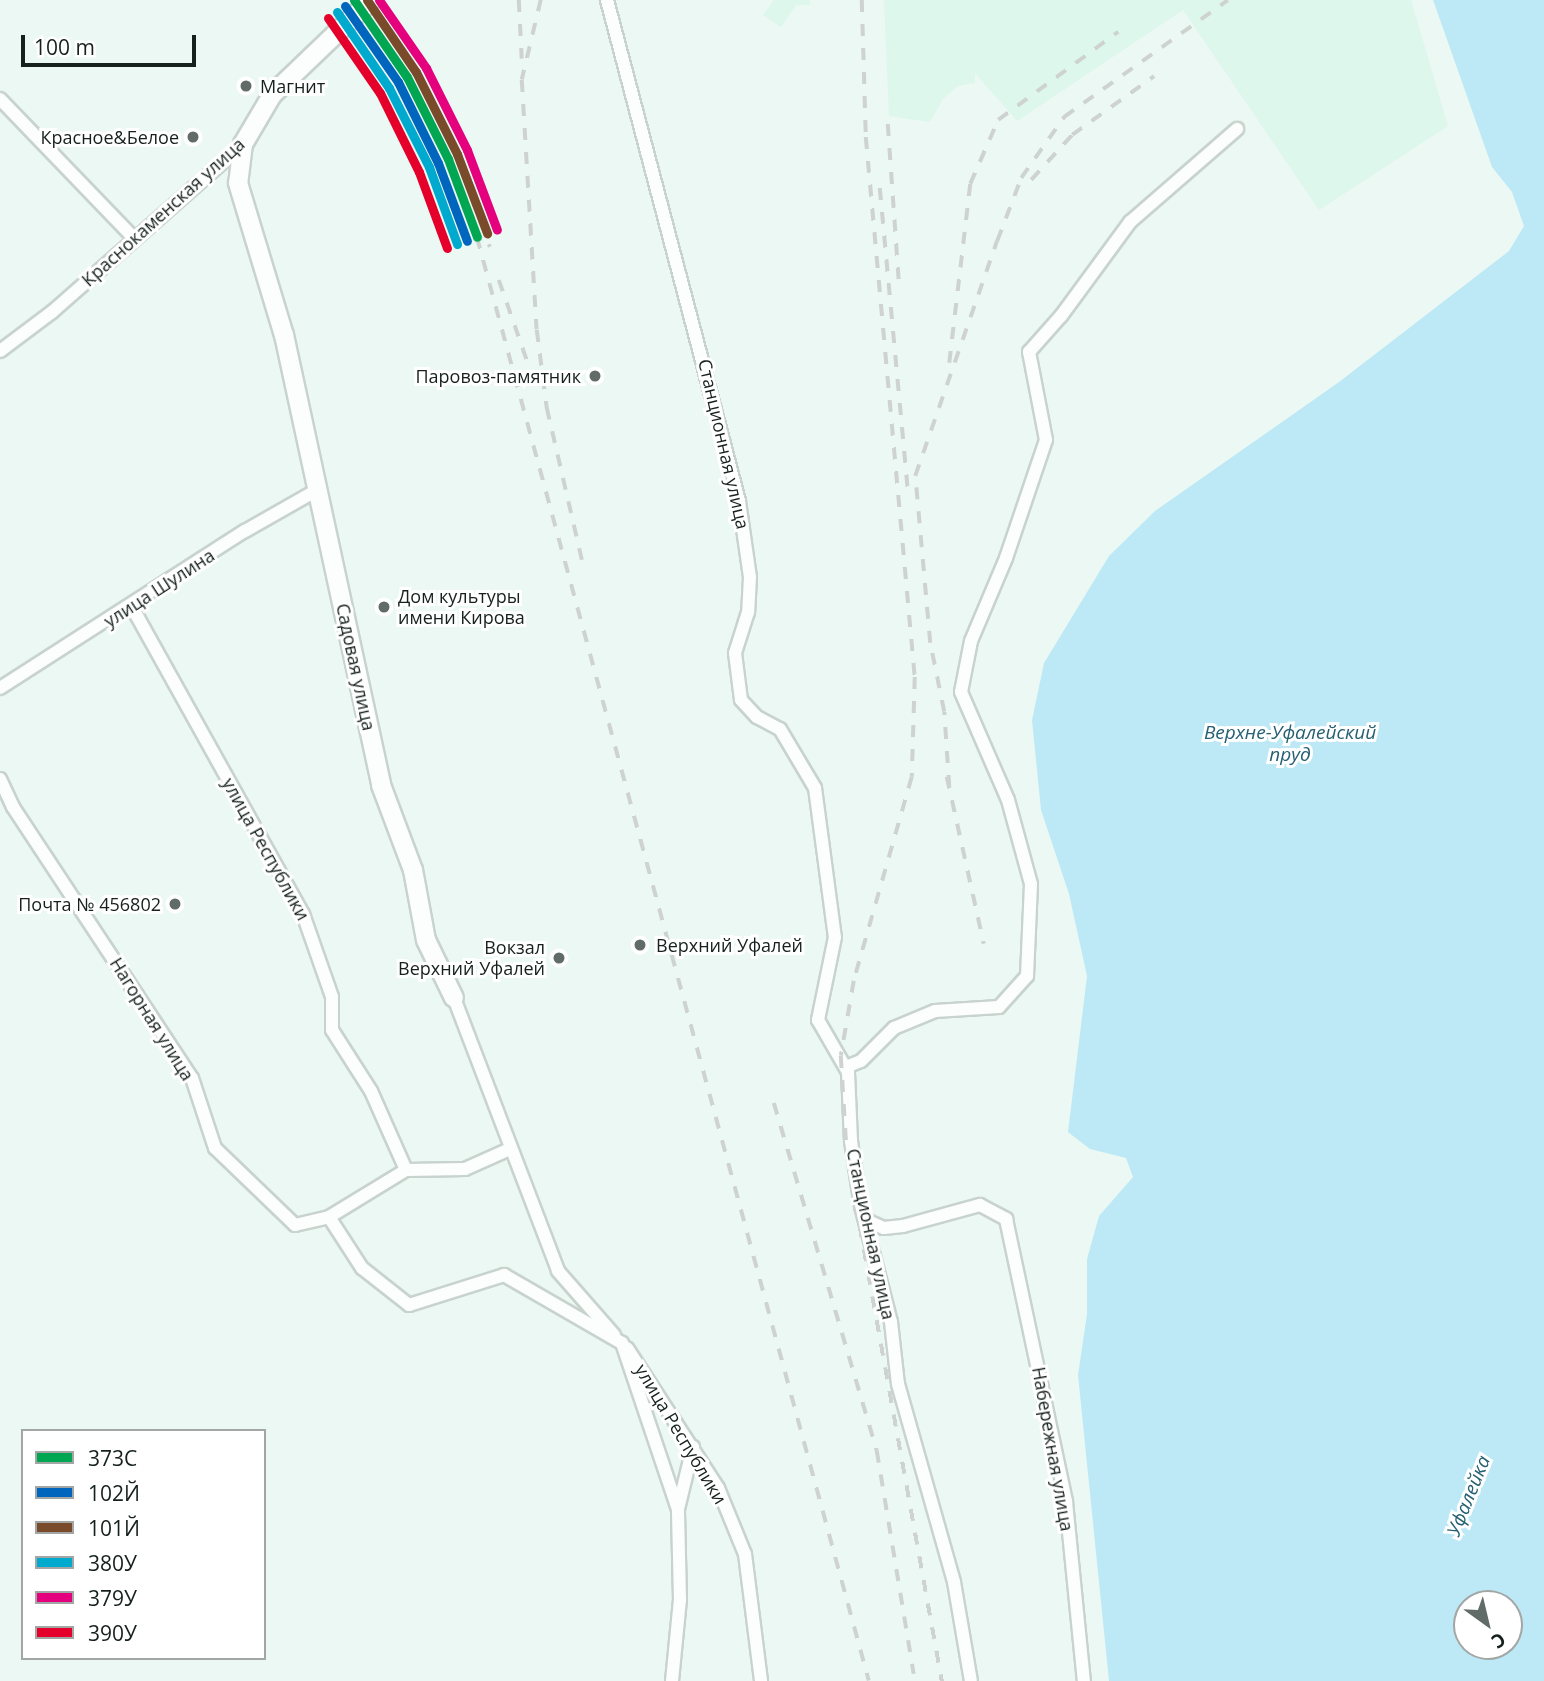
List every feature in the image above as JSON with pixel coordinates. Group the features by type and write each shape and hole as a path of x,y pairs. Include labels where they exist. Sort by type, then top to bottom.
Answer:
{"street":[{"name":"Краснокаменская улица","path":"0,351 52,312 133,237 243,144 272,95 371,0"},
{"name":"Станционная улица","path":"607,0 739,501 750,577 748,612 735,653 741,700 757,717 780,729 815,788 835,937 818,1020 846,1067 851,1141 861,1206 868,1221 891,1322 898,1384 954,1582 971,1681"},
{"path":"0,99 133,237"},
{"path":"846,1067 861,1060 894,1028 935,1011 999,1007 1027,976 1031,884 1009,800 961,692 971,641 1006,558 1046,440 1029,352 1061,316 1130,222 1237,129"},
{"name":"Садовая улица","path":"243,144 239,183 284,335 381,785 413,870 425,940 454,998 520,1176"},
{"name":"улица Шулина","path":"0,688 132,607 245,531 319,489"},
{"name":"улица Республики","path":"132,607 303,914 332,996 332,1030 372,1091 406,1170"},
{"name":"Нагорная улица","path":"0,779 13,807 192,1078 215,1149 295,1225 329,1217"},
{"path":"510,1149 465,1169 406,1170 329,1217 362,1268 408,1306 504,1275 622,1343 678,1509"},
{"name":"улица Республики","path":"520,1176 558,1271 641,1365 718,1488 745,1554 761,1681"},
{"name":"Набережная улица","path":"868,1221 884,1228 903,1226 980,1205 1006,1219 1066,1502 1084,1681"},
{"path":"671,1681 680,1600 678,1509 692,1447"}],"shaded area":[{"path":"774,0 810,0 810,5 796,5 781,27 763,15"},
{"path":"884,0 1411,0 1448,126 1319,210 1183,10 1017,121 975,73 975,83 958,86 943,99 930,122 889,116"}],"water":[{"name":"Верхне-Уфалейский пруд","path":"1433,0 1544,0 1544,1681 1109,1681 1078,1375 1087,1314 1087,1259 1099,1216 1133,1177 1126,1158 1090,1149 1068,1132 1087,976 1069,894 1041,810 1032,720 1044,663 1109,556 1155,511 1339,382 1509,251 1524,226 1512,192 1492,167"}],"railway":[{"path":"368,0 418,76 447,132 490,247"},
{"path":"519,0 522,59"},
{"path":"541,0 522,80 537,330 547,408 584,568"},
{"path":"862,0 866,137 915,677 912,777 854,981 841,1056 847,1155 942,1681"},
{"path":"949,787 944,712 930,643 915,476 997,241 1021,178 1064,117 1228,0"},
{"path":"949,363 970,184 998,120 1118,32"},
{"path":"1031,180 1072,135 1154,76"},
{"path":"888,124 899,282"},
{"path":"880,188 908,488"},
{"path":"477,237 869,1681"},
{"path":"499,280 536,386"},
{"path":"947,777 984,944"},
{"path":"774,1103 877,1451 914,1674"}],"transit line":[{"name":"373C","path":"354,0 407,77 448,159 477,237"},
{"name":"101Й","path":"367,0 416,72 457,154 487,233"},
{"name":"379У","path":"379,0 426,68 467,150 497,230"},
{"name":"102Й","path":"345,6 398,82 438,163 467,241"},
{"name":"380У","path":"337,12 389,88 429,167 457,244"},
{"name":"390У","path":"328,18 380,93 419,172 447,248"}],"place":[{"name":"Магнит","path":"246,86"},
{"name":"Красное&Белое","path":"193,137"},
{"name":"Паровоз-памятник","path":"595,376"},
{"name":"Дом культуры имени Кирова","path":"384,607"},
{"name":"Почта № 456802","path":"175,904"},
{"name":"Верхний Уфалей","path":"640,945"},
{"name":"Вокзал Верхний Уфалей","path":"559,958"}],"water label":[{"name":"Уфалейка","path":"1469,1496"}]}
